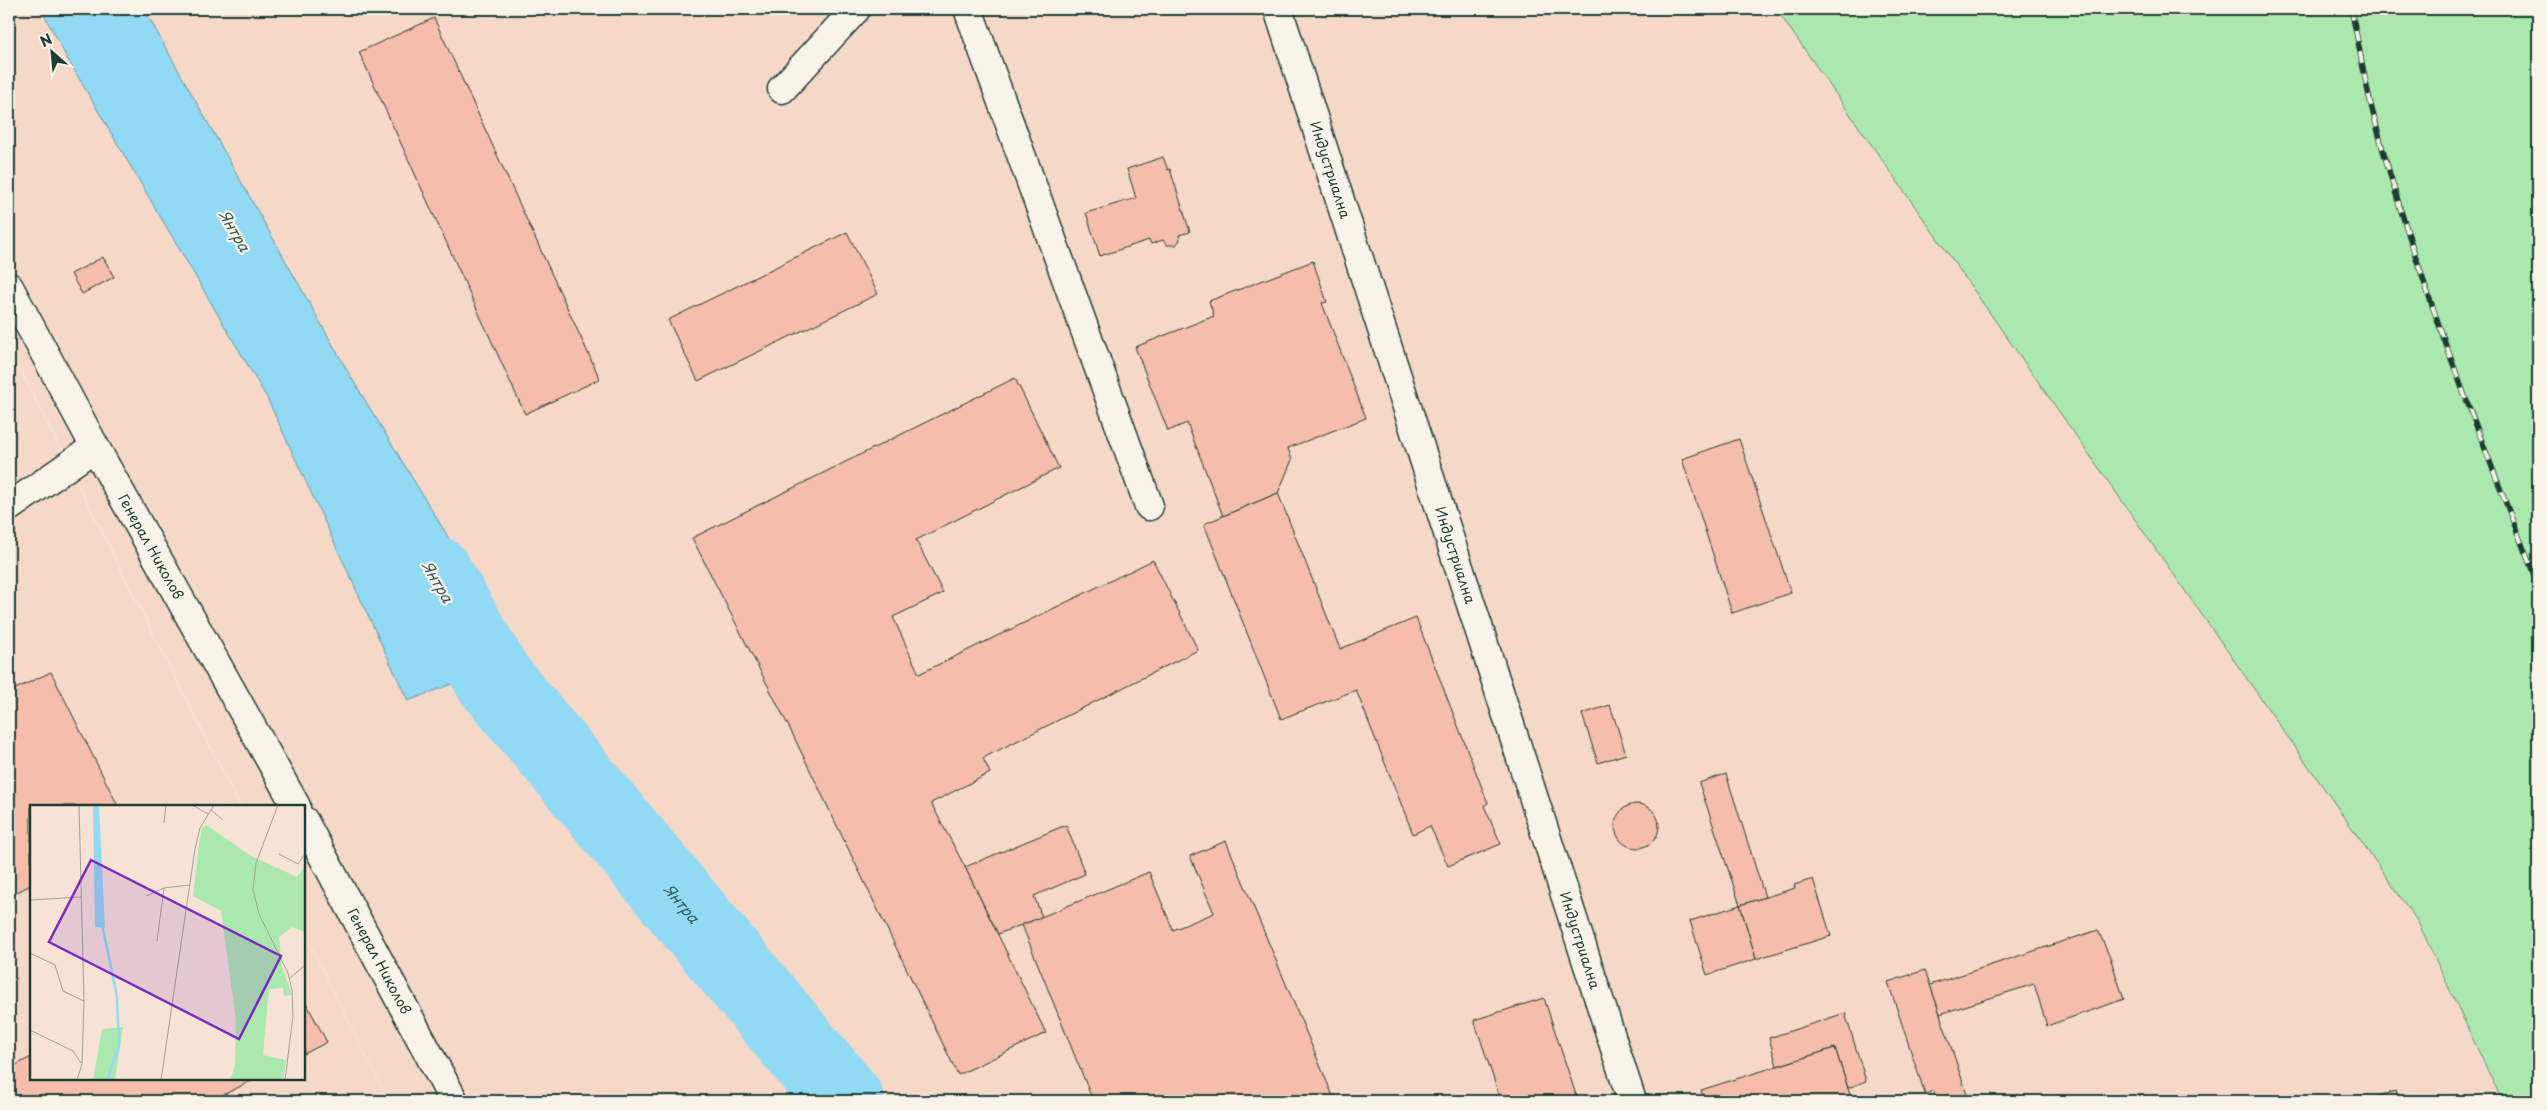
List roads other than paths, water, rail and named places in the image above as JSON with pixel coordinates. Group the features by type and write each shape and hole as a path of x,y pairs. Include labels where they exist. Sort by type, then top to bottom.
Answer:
{"street":[{"path":"782,89 856,9"},
{"path":"968,9 1149,506"},
{"name":"Индустриална","path":"1278,9 1632,1101"},
{"name":"Генерал Николов","path":"9,287 95,447 295,805"},
{"path":"9,507 95,447"},
{"name":"Генерал Николов","path":"305,823 454,1101"}],"water":[{"path":"41,9 144,9 351,377 521,657 408,701 267,398 67,58"}],"waterway":[{"name":"Янтра","path":"433,574 493,678 845,1101"}],"railway":[{"path":"2351,9 2373,113 2408,233 2448,351 2538,585"}]}
